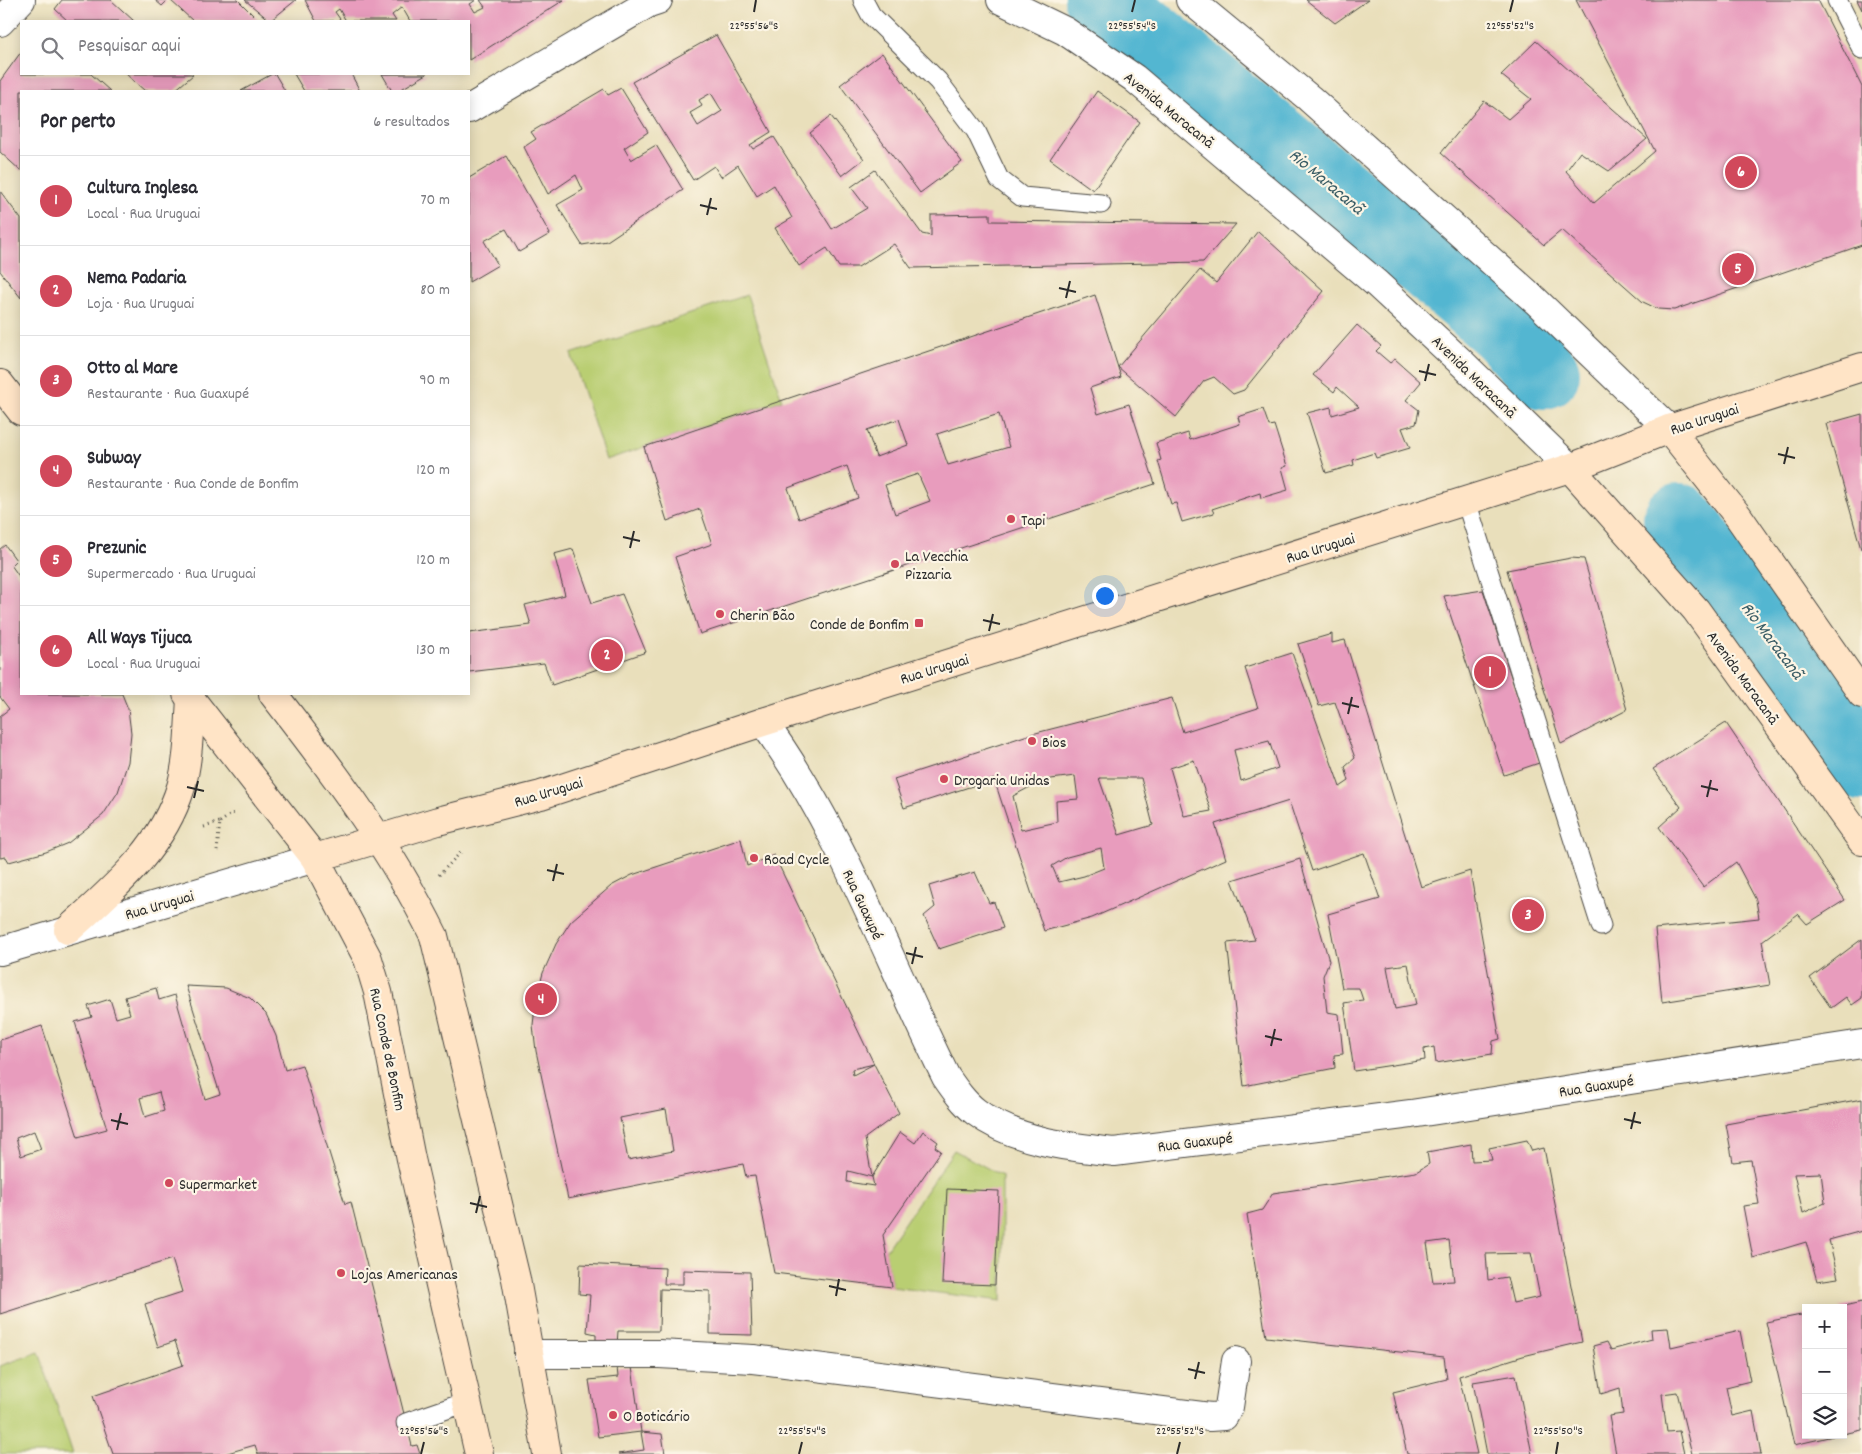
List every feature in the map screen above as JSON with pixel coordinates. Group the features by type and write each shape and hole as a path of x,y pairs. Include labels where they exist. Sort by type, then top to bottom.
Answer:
{"main road":[{"name":"Rua Uruguai","path":"316,858 380,837 541,794 763,722 1570,468 1669,429 1862,367"},
{"path":"1669,429 1738,516 1862,694"},
{"name":"Avenida Maracanã","path":"1570,468 1696,610 1862,841"},
{"path":"274,695 380,837 416,899 434,936 516,1279 547,1454"},
{"path":"68,930 131,873 162,831 180,788 187,758 189,696"},
{"name":"Rua Conde de Bonfim","path":"189,696 316,858 357,935 378,992 412,1159 479,1454"}],"street":[{"path":"0,22 21,0"},
{"name":"Avenida Maracanã","path":"1001,0 1065,31 1134,78 1281,200 1377,284 1570,468"},
{"path":"1190,0 1309,98 1529,294 1669,429"},
{"path":"470,108 653,1"},
{"name":"Rua Guaxupé","path":"763,722 791,760 824,819 946,1077 959,1096 977,1113 1001,1126 1029,1137 1077,1148 1114,1152 1411,1114 1862,1044"},
{"name":"Rua Uruguai","path":"0,951 316,858"},
{"path":"528,1354 649,1354 753,1359 1210,1417 1224,1416 1228,1407 1236,1361"}],"lane":[{"path":"863,0 871,15 938,81 976,131 999,179 1022,197 1101,204"},
{"path":"1837,0 1862,49"},
{"path":"1466,501 1601,926"},
{"path":"406,1422 467,1402"}],"path":[{"path":"195,829 220,822 216,861"}],"green space":[{"path":"747,295 782,400 606,460 571,354"},
{"path":"954,1150 1002,1176 1002,1301 892,1287 885,1251"},
{"path":"39,1352 73,1454 0,1454 0,1366"}],"building":[{"path":"62,0 111,0 133,20 67,20 55,9"},
{"path":"155,0 168,0 162,6"},
{"path":"170,0 238,0 258,20 192,20"},
{"path":"245,0 296,0 271,20"},
{"path":"305,0 476,0 470,4 475,12 485,7 480,0 564,0 470,59 470,20 409,20 402,7 392,15 395,20 345,20 339,9 335,12 340,19 338,20 315,20"},
{"path":"1306,0 1368,0 1335,23"},
{"path":"1576,0 1818,0 1862,87 1862,245 1674,310 1658,309 1643,302 1562,230 1544,245 1441,153 1484,101 1508,119 1531,99 1501,75 1536,41 1647,139 1609,171 1580,152 1566,171 1594,203 1655,151"},
{"path":"1857,0 1862,0 1862,10"},
{"path":"716,35 771,132 750,145 753,149 774,137 832,229 867,208 851,187 875,170 922,234 931,236 931,215 990,214 990,221 1236,224 1203,262 911,268 894,244 858,267 839,267 827,248 799,266 775,228 792,218 774,185 757,196 738,165 721,177 714,166 693,180 632,82","holes":["711,93 722,111 698,126 690,113 702,106 699,100"]},
{"path":"20,53 20,75 92,75 109,90 20,90 20,170 0,152 0,81"},
{"path":"882,53 962,162 920,193 840,85"},
{"path":"127,75 193,75 175,90 144,90"},
{"path":"270,75 276,75 284,90 243,90"},
{"path":"295,75 352,75 359,90 303,90"},
{"path":"383,75 425,75 400,90 391,90"},
{"path":"621,88 648,132 624,148 631,160 656,145 683,190 607,241 582,245 557,205 583,190 576,175 548,194 524,147 536,139 531,132 604,89 608,95"},
{"path":"1097,91 1140,122 1093,190 1050,159"},
{"path":"831,116 864,159 842,176 810,133"},
{"path":"506,156 550,234 519,252 506,229 484,241 498,265 470,281 470,177"},
{"path":"0,191 20,218 20,297 0,271"},
{"path":"1258,231 1324,291 1244,390 1233,394 1214,377 1204,381 1176,417 1118,367 1200,270 1216,283"},
{"path":"1095,295 1121,377 1090,388 1098,414 1129,404 1155,484 700,634 675,557 712,544 700,509 667,521 644,447","holes":["999,414 1009,447 948,465 937,434","899,419 908,445 876,457 867,430","847,466 858,498 799,519 788,488","918,474 930,501 895,514 885,485"]},
{"path":"1357,325 1381,346 1376,351 1390,363 1395,359 1421,382 1406,400 1419,410 1416,424 1402,428 1410,448 1376,458 1374,453 1353,460 1354,465 1326,473 1307,413 1331,407 1332,415 1359,407 1337,387 1334,392 1313,375"},
{"path":"1263,409 1269,426 1274,425 1287,466 1282,468 1288,490 1261,498 1260,493 1212,509 1214,513 1182,522 1176,503 1171,504 1158,461 1161,460 1156,443 1188,433 1190,440 1240,424 1238,417"},
{"path":"1862,414 1862,549 1861,549 1826,424"},
{"path":"5,545 16,560 11,565 20,578 20,695 122,695 128,709 131,733 128,762 118,792 103,815 68,843 46,852 9,862 6,857 0,858 0,716 9,709 0,697 0,549"},
{"path":"573,549 592,603 622,594 646,652 552,685 544,663 470,672 470,633 531,625 525,605 565,595 554,554"},
{"path":"1571,558 1584,559 1627,710 1561,744 1507,570"},
{"path":"1483,590 1539,763 1504,775 1444,596"},
{"path":"1332,634 1332,643 1345,640 1421,887 1470,871 1500,1039 1493,1041 1492,1054 1436,1063 1434,1047 1424,1049 1425,1060 1354,1071 1344,1003 1363,1000 1359,988 1342,988 1328,914 1380,899 1364,853 1312,871 1289,801 1215,824 1226,859 1092,918 1044,931 994,779 904,808 894,779 1028,735 1172,698 1183,732 1258,708 1245,668 1292,653 1340,787 1349,781 1345,767 1355,758 1335,702 1319,706 1298,644","holes":["1269,741 1278,768 1241,781 1234,750","1194,760 1211,811 1184,816 1170,768","1075,776 1078,799 1056,801 1057,822 1021,830 1013,796 1043,780","1099,778 1141,778 1153,825 1119,835","1101,848 1104,868 1084,876 1059,882 1052,866 1067,857","1408,964 1416,1005 1395,1009 1387,967"]},
{"path":"1726,723 1845,900 1807,924 1798,914 1762,941 1770,985 1662,1002 1655,929 1759,918 1756,900 1736,862 1703,887 1659,827 1681,807 1653,769"},
{"path":"741,839 747,866 774,855 899,1113 865,1138 872,1177 900,1132 915,1143 923,1131 938,1142 935,1147 941,1151 883,1235 892,1287 774,1273 755,1176 746,1177 743,1164 568,1199 536,1051 533,1025 536,999 543,973 556,944 571,921 611,886 632,875","holes":["874,1064 853,1075 852,1069","666,1109 673,1151 628,1160 620,1118","848,1171 872,1177 874,1186 847,1182"]},
{"path":"1300,859 1329,961 1323,976 1327,1012 1339,1014 1343,1054 1334,1055 1335,1068 1244,1086 1227,943 1255,940 1232,880"},
{"path":"975,872 989,903 994,902 1003,928 939,949 924,916 935,907 929,886"},
{"path":"1862,939 1862,998 1852,1005 1846,997 1831,1008 1810,978"},
{"path":"186,986 226,988 250,998 266,1014 276,1036 285,1070 302,1065 345,1204 351,1202 412,1446 417,1445 420,1454 258,1454 255,1445 224,1454 113,1454 93,1396 183,1365 175,1341 158,1347 145,1304 182,1292 172,1259 0,1314 0,1040 42,1026 78,1137 107,1129 75,1022 92,1017 88,1006 110,999 116,1018 130,1014 125,997 156,988 159,1000 175,995 205,1099 220,1094","holes":["159,1092 164,1111 145,1117 140,1098","34,1131 41,1149 21,1156 16,1138"]},
{"path":"1862,1099 1862,1231 1829,1240 1838,1278 1817,1281 1806,1242 1753,1258 1743,1206 1759,1204 1751,1160 1733,1162 1726,1124","holes":["1821,1173 1825,1203 1803,1213 1794,1174"]},
{"path":"1527,1140 1532,1151 1544,1148 1582,1342 1523,1356 1459,1376 1477,1454 1407,1454 1393,1392 1447,1379 1444,1357 1266,1337 1247,1214 1262,1210 1273,1193 1416,1172 1429,1164 1427,1152 1471,1144 1472,1161 1492,1160 1489,1148","holes":["1449,1240 1454,1281 1433,1282 1427,1243","1531,1253 1540,1297 1513,1303 1507,1277 1488,1280 1486,1254"]},
{"path":"947,1189 999,1191 995,1285 942,1283"},
{"path":"580,1264 665,1268 664,1284 683,1284 683,1270 750,1272 752,1335 710,1334 710,1291 660,1289 659,1331 618,1331 617,1344 596,1343 596,1334 587,1332 590,1295 579,1294"},
{"path":"1862,1302 1862,1430 1847,1433 1847,1349 1847,1305"},
{"path":"1802,1315 1802,1439 1820,1439 1794,1445 1766,1322"},
{"path":"1668,1328 1671,1347 1740,1331 1750,1381 1726,1387 1732,1416 1753,1411 1761,1454 1692,1454 1677,1392 1662,1394 1667,1432 1679,1431 1684,1454 1616,1454 1609,1416 1623,1414 1620,1388 1601,1394 1593,1346 1607,1342 1611,1350 1652,1339 1651,1329"},
{"path":"617,1367 632,1367 641,1432 598,1437 589,1380 618,1377"},
{"path":"1516,1375 1532,1454 1487,1454 1473,1382"},
{"path":"641,1432 662,1434 665,1454 618,1454 644,1450"}],"waterway":[{"name":"Rio Maracanã","path":"1100,0 1144,31 1458,290 1503,329 1544,373"},
{"name":"Rio Maracanã","path":"1679,519 1776,641 1862,765"}],"place":[{"name":"All Ways Tijuca","path":"1741,172"},
{"name":"Prezunic","path":"1738,269"},
{"name":"Tapi","path":"1011,519"},
{"name":"La Vecchia Pizzaria","path":"895,564"},
{"name":"Cherin Bão","path":"720,614"},
{"name":"Conde de Bonfim","path":"919,623"},
{"name":"Nema Padaria","path":"607,655"},
{"name":"Cultura Inglesa","path":"1490,672"},
{"name":"Bios","path":"1032,741"},
{"name":"Drogaria Unidas","path":"944,779"},
{"name":"Road Cycle","path":"754,858"},
{"name":"Otto al Mare","path":"1528,915"},
{"name":"Subway","path":"541,999"},
{"name":"Supermarket","path":"169,1183"},
{"name":"Lojas Americanas","path":"341,1273"},
{"name":"O Boticário","path":"613,1415"}]}
